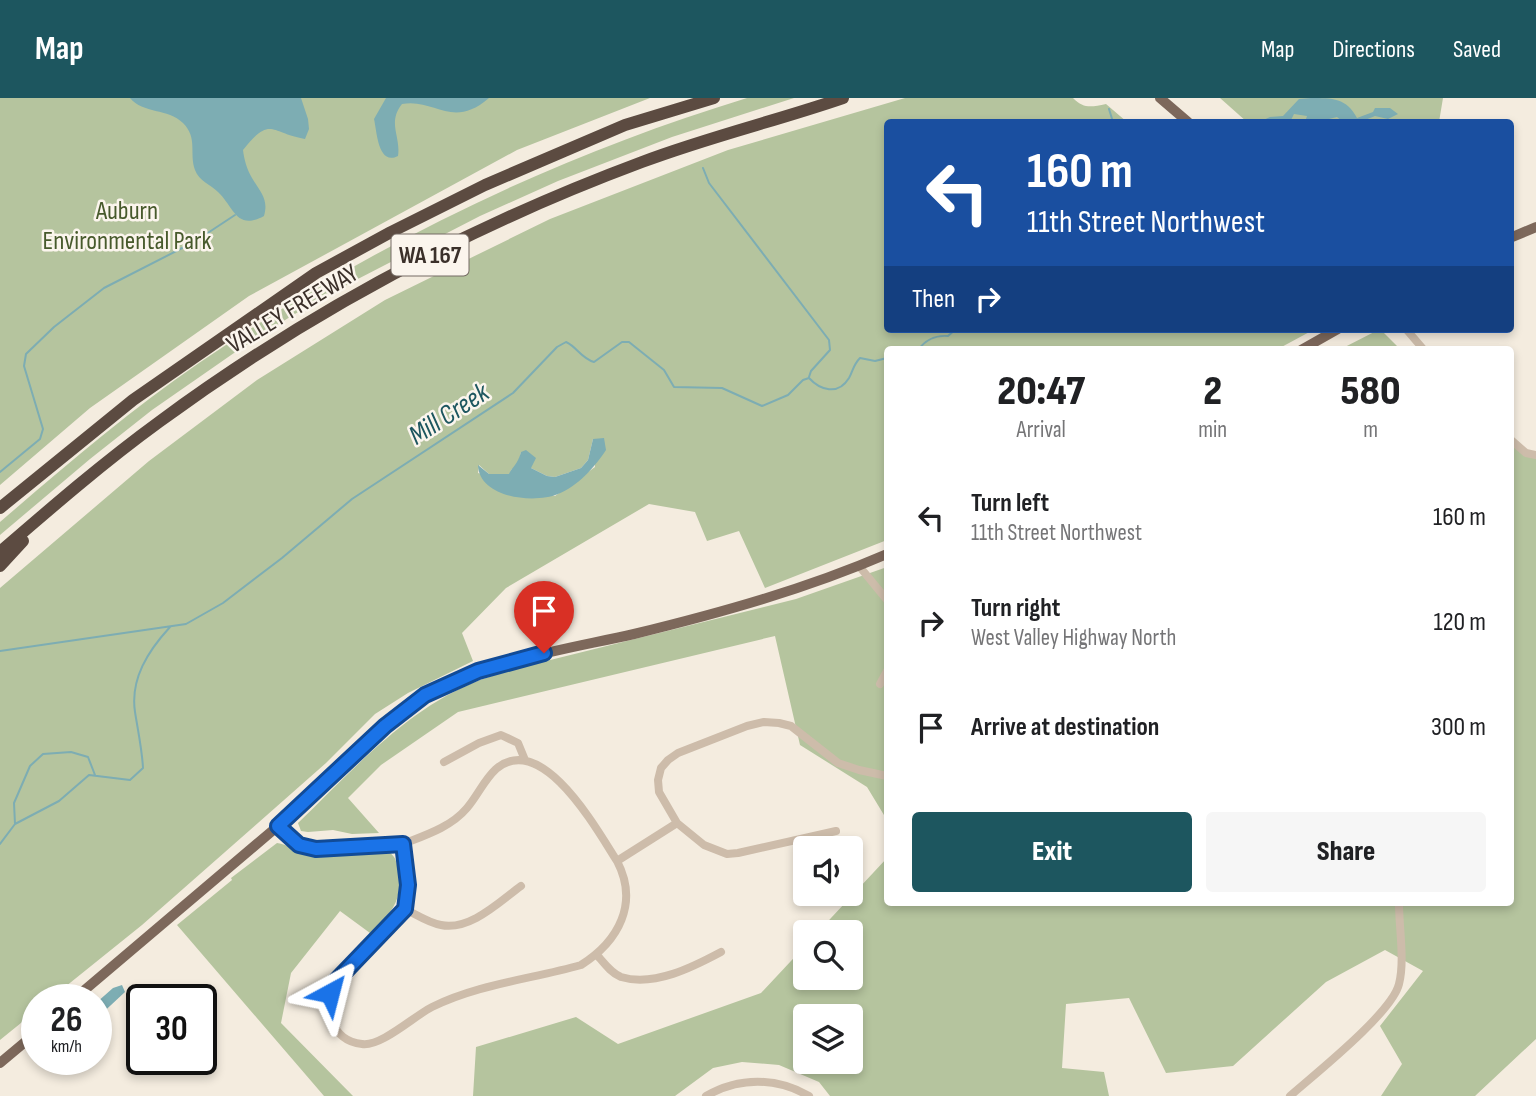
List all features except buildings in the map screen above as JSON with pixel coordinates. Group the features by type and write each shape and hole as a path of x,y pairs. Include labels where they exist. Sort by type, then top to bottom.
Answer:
{"highway":[{"name":"VALLEY FREEWAY","path":"0,508 133,400 316,273 485,185 625,125 714,98"},
{"name":"VALLEY FREEWAY","path":"0,552 61,499 159,422 214,383 337,305 407,266 503,219 642,161 843,98"},
{"path":"0,566 61,499"}],"main road":[{"path":"1160,98 1184,119"},
{"path":"1514,235 1536,227"},
{"path":"1308,346 1331,333"},
{"path":"92,984 278,826 404,710 425,695 454,680 521,659 636,633 796,590 884,555"},
{"path":"0,1063 21,1045"}],"street":[{"path":"1514,442 1526,453 1536,455"},
{"path":"859,566 884,596"},
{"path":"880,684 884,677"},
{"path":"836,831 738,853 727,853 704,845 677,823 659,792 661,768 668,760 720,737 764,722 792,726 838,763 884,775"},
{"path":"444,762 479,743 501,736 518,743 525,760"},
{"path":"278,826 299,845 316,849 403,844 451,823 467,808 494,771 509,762 525,760 543,768 584,810 617,861 628,885 622,920 597,955 581,965 452,997 376,1042 363,1045 340,1034 333,1024 329,1012 330,993 345,972 405,909 408,885 403,844"},
{"path":"617,861 677,823"},
{"path":"405,909 433,923 454,926 475,919 521,886"},
{"path":"1290,1096 1375,1019 1395,997 1401,972 1399,906"},
{"path":"597,955 609,969 620,976 638,979 692,968 721,952"},
{"path":"706,1096 735,1084 765,1081 784,1085 809,1096"}],"green space":[{"name":"Auburn Environmental Park","path":"0,98 650,98 517,150 249,296 90,408 0,485"},
{"path":"747,98 794,98 672,137 558,181 480,216 354,281 293,315 152,410 0,535 0,522 147,400 199,363 328,281 463,209 532,178 602,148"},
{"path":"905,98 1073,98 1088,106 1106,104 1124,119 884,119 884,333 1308,333 1283,346 884,346 884,541 765,588 739,531 707,541 695,512 649,504 506,588 462,633 473,661 408,693 375,714 326,763 142,925 69,984 21,984 21,1023 0,1040 0,588 149,461 257,380 385,300 550,219 728,150","holes":["593,439 595,467 555,496 478,473 479,465 489,474 510,475 511,470 518,465 521,452 531,468 555,477 581,468 588,460"]},
{"path":"1220,98 1443,98 1440,119 1244,119"},
{"path":"1372,333 1384,333 1397,346 1347,346"},
{"path":"1514,441 1536,455 1536,1039 1475,1096 1381,1096 1402,1064 1380,1026 1423,971 1385,950 1326,982 1233,1066 1166,1073 1129,998 1066,1004 1062,1068 1104,1072 1109,1096 830,1096 819,1082 800,1074 863,1074 863,1004 793,1004 793,1071 779,1065 742,1062 713,1068 675,1096 473,1096 476,1047 576,1017 618,1044 761,993 793,959 793,990 863,990 863,920 829,920 842,906 863,906 863,884 884,861 884,906 1514,906"},
{"path":"884,568 884,815 867,787 800,745 775,636 458,712 381,765 348,798 379,833 301,831 298,823 382,742 428,707 453,692 522,667 796,599"},
{"path":"277,843 319,856 389,852 397,863 399,891 389,913 370,933 340,911 291,973 281,1023 353,1096 324,1096 177,925 232,880 231,878"}],"water":[{"path":"130,98 301,98 309,129 305,139 266,130 252,139 243,150 249,172 263,196 265,205 264,216 247,221 241,219 218,192 197,174 193,164 192,140 183,123 170,115 142,107"},
{"path":"386,98 489,98 464,112 444,111 414,103 402,104 395,117 398,156 391,158 382,152 374,119"},
{"path":"1299,99 1338,100 1349,106 1357,118 1373,112 1375,108 1390,108 1398,114 1388,119 1375,116 1368,119 1306,119 1307,116 1294,114 1292,119 1266,119 1283,116"},
{"path":"604,438 606,450 585,476 565,491 548,497 522,498 497,491 481,476 478,465 489,474 509,474 521,452 526,450 536,458 531,468 555,477 581,468 588,460 593,439"},
{"path":"122,985 125,992 112,1004 112,989"}],"waterway":[{"name":"Mill Creek","path":"1109,109 1112,119"},
{"path":"703,168 709,183 829,340 830,350 811,371 809,377"},
{"path":"0,472 40,439 43,429 24,366 26,354 54,327 104,288 194,242 235,215"},
{"name":"Mill Creek","path":"921,346 931,338 951,333"},
{"name":"Mill Creek","path":"0,651 186,624 223,603 352,499 513,393 557,347 566,342 594,362 622,342 629,342 664,370 674,387 722,388 762,406 788,395 803,380 809,378 824,388 840,387 845,384 860,358 875,361 884,359"},
{"path":"0,844 15,824 59,801 89,775 130,780 143,768 135,712 135,688 142,666 170,627"},
{"path":"15,824 14,803 30,766 43,754 71,752 88,757 95,775"}],"route":[{"path":"330,993 335,982 405,909 408,885 403,844 306,848 292,841 278,826 385,726 425,695 478,671 544,653"}]}
